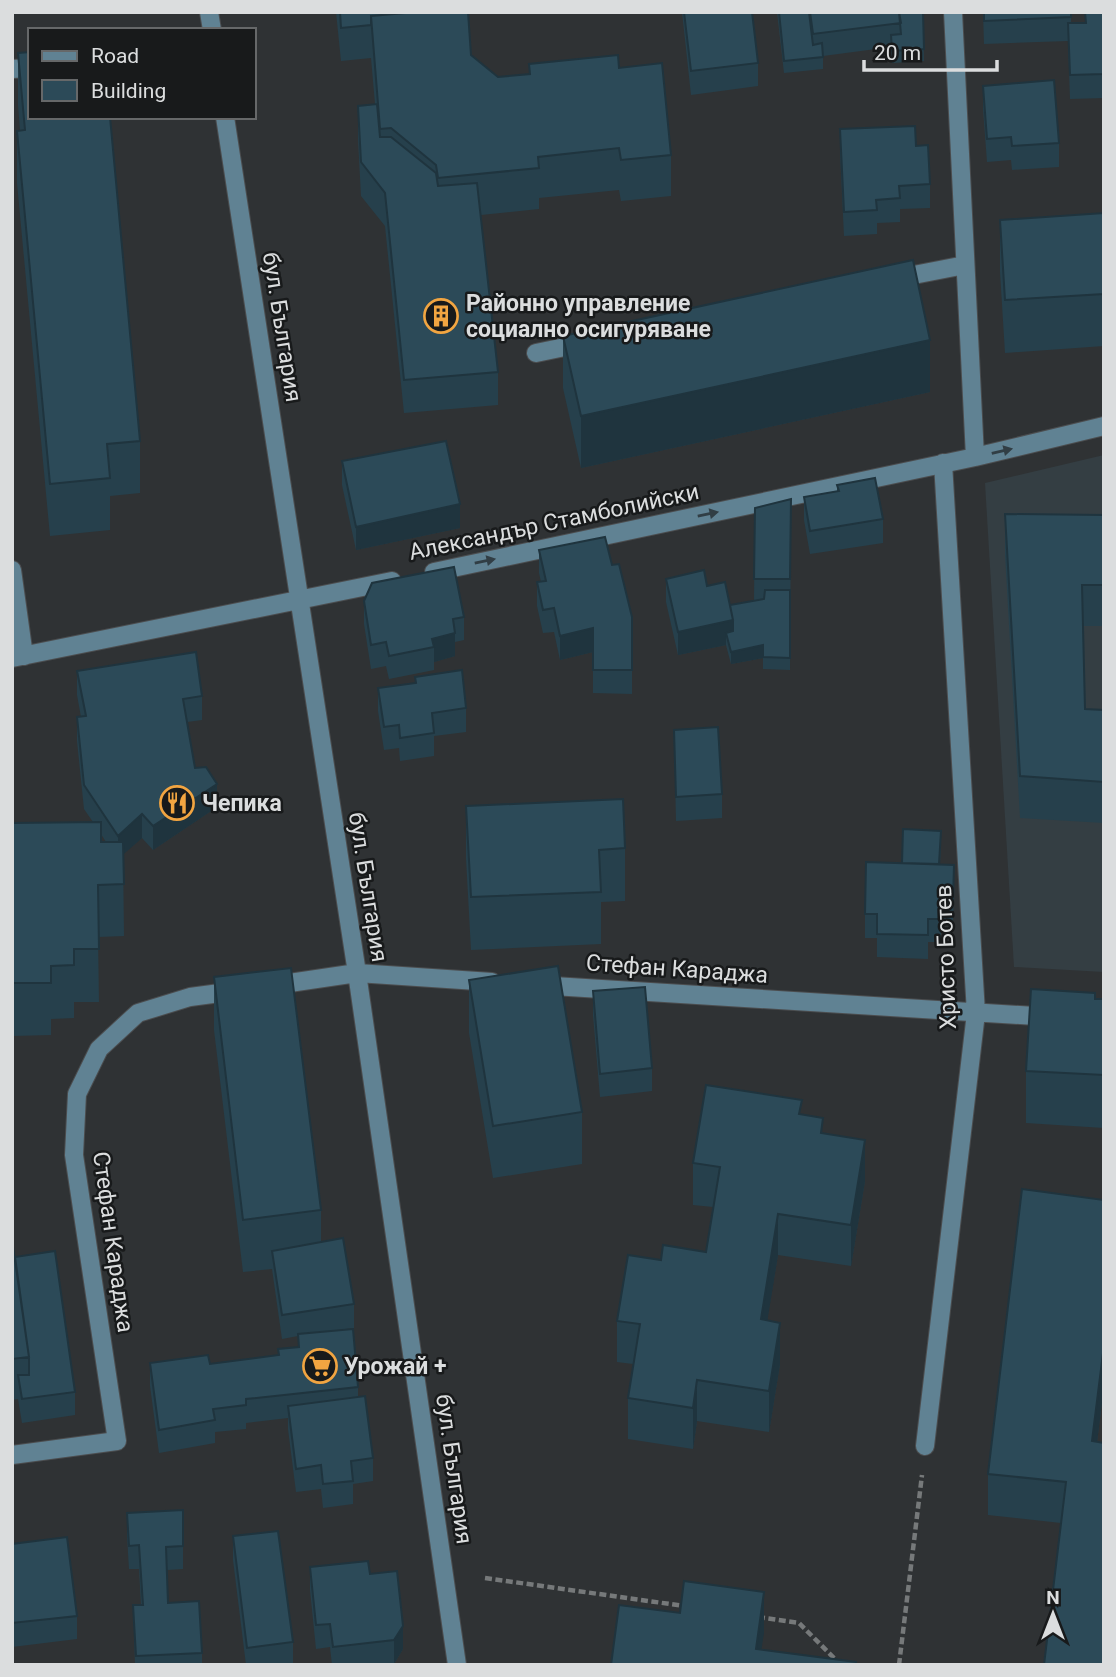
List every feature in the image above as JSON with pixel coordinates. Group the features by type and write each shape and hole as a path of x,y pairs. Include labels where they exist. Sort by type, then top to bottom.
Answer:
{"street":[{"path":"953,12 975,457"},
{"name":"бул. България","path":"226,119 357,973 457,1665"},
{"path":"871,284 965,265"},
{"path":"536,353 603,339"},
{"name":"Александър Стамболийски","path":"18,657 299,601 975,457 1104,426"},
{"name":"Христо Ботев","path":"925,1446 976,1013 943,463"},
{"path":"12,570 18,657"},
{"name":"Стефан Караджа","path":"12,1455 117,1441 74,1155 78,1094 99,1049 138,1013 190,997 357,973 1065,1018"}],"path":[{"path":"899,1665 925,1446"},
{"path":"485,1578 690,1607"},
{"path":"758,1617 799,1623 841,1665"}],"shaded area":[{"path":"1104,455 1104,972 1014,967 985,483"}],"building":[{"path":"340,12 417,12 371,16 371,25 341,28"},
{"path":"417,12 468,12 471,55 498,77 530,74 529,64 618,55 619,68 662,63 671,155 621,160 619,148 538,157 539,168 438,178 436,165 391,128 380,129 371,16"},
{"path":"684,12 752,12 758,63 691,71"},
{"path":"779,12 809,12 813,45 822,43 823,57 784,61"},
{"path":"810,12 899,12 901,23 813,34"},
{"path":"899,12 923,12 924,49 892,51 891,35 901,34"},
{"path":"984,12 1071,12 1071,17 984,21"},
{"path":"1085,12 1104,12 1104,74 1070,75 1068,23 1086,23"},
{"path":"28,52 28,119 110,119 140,441 107,444 110,478 50,484 17,131 25,130 18,53"},
{"path":"1054,80 1059,143 1012,146 1011,137 987,139 983,86"},
{"name":"Районно управление социално осигуряване","path":"377,104 380,137 391,137 436,173 438,186 477,183 498,372 404,380 385,193 361,162 358,106"},
{"path":"915,126 916,146 928,145 930,184 899,186 900,198 876,200 877,210 844,212 840,129"},
{"path":"1104,213 1104,294 1005,300 1000,220"},
{"path":"913,260 930,340 581,416 563,336"},
{"path":"446,441 460,504 356,527 342,461"},
{"path":"875,478 883,519 810,531 804,497 839,491 837,485"},
{"path":"791,499 790,579 754,579 755,508"},
{"path":"1005,514 1104,515 1104,585 1082,585 1085,709 1104,710 1104,782 1020,776"},
{"path":"605,537 612,565 619,564 632,617 632,670 593,670 593,628 560,636 554,608 543,610 537,582 546,581 539,550"},
{"path":"454,567 464,617 453,619 455,633 432,639 434,647 389,656 386,642 371,645 364,601 372,583"},
{"path":"704,570 707,586 725,582 733,620 678,632 666,579"},
{"path":"765,590 790,590 790,658 763,657 763,645 731,652 726,633 733,631 730,605 764,599"},
{"path":"196,652 202,696 183,699 195,768 206,767 217,784 153,826 142,814 118,836 84,785 77,717 86,716 77,671"},
{"path":"462,670 466,708 432,713 434,733 400,738 399,725 384,727 378,688 416,683 415,677"},
{"path":"718,727 722,794 676,797 674,730"},
{"path":"623,799 625,848 599,850 601,892 471,897 466,806"},
{"path":"101,822 101,842 123,842 124,884 98,885 99,949 74,949 74,965 51,966 51,983 12,983 12,823"},
{"path":"903,829 941,831 939,864 902,863"},
{"path":"866,862 954,865 953,900 941,900 941,919 928,919 928,935 877,934 877,914 865,914"},
{"path":"558,966 582,1112 493,1126 469,980"},
{"path":"291,968 321,1210 243,1220 214,977"},
{"path":"645,987 652,1068 600,1074 593,991"},
{"path":"1031,989 1095,993 1095,999 1104,999 1104,1075 1026,1071"},
{"path":"706,1085 802,1100 799,1114 823,1118 821,1133 865,1140 851,1225 778,1214 761,1319 780,1323 769,1391 697,1380 693,1408 628,1398 640,1324 617,1321 628,1255 661,1260 663,1245 706,1252 720,1167 693,1163"},
{"path":"1022,1189 1104,1200 1104,1345 1092,1441 1104,1443 1104,1665 1044,1665 1066,1482 988,1474"},
{"path":"343,1238 354,1304 282,1315 272,1251"},
{"path":"12,1240 29,1357 12,1359"},
{"path":"55,1251 75,1392 22,1399 18,1375 29,1375 29,1357 15,1257"},
{"path":"353,1329 358,1387 246,1399 246,1405 213,1409 215,1420 159,1430 150,1363 208,1355 210,1364 279,1355 278,1349 299,1347 298,1334"},
{"path":"365,1396 373,1458 351,1461 353,1481 323,1484 321,1465 296,1469 288,1406"},
{"path":"183,1510 183,1546 166,1547 168,1603 199,1601 202,1653 136,1656 133,1605 143,1605 139,1545 129,1546 127,1513"},
{"path":"278,1531 293,1642 247,1648 233,1536"},
{"path":"67,1537 77,1616 12,1623 12,1544"},
{"path":"368,1561 370,1574 397,1571 403,1626 394,1640 333,1647 330,1624 316,1625 310,1567"},
{"path":"684,1581 764,1592 756,1649 856,1662 856,1665 611,1665 619,1605 680,1613"}],"place":[{"name":"Районно управление социално осигуряване","path":"441,316"},
{"name":"Чепика","path":"177,803"},
{"name":"Урожай +","path":"320,1366"}]}
